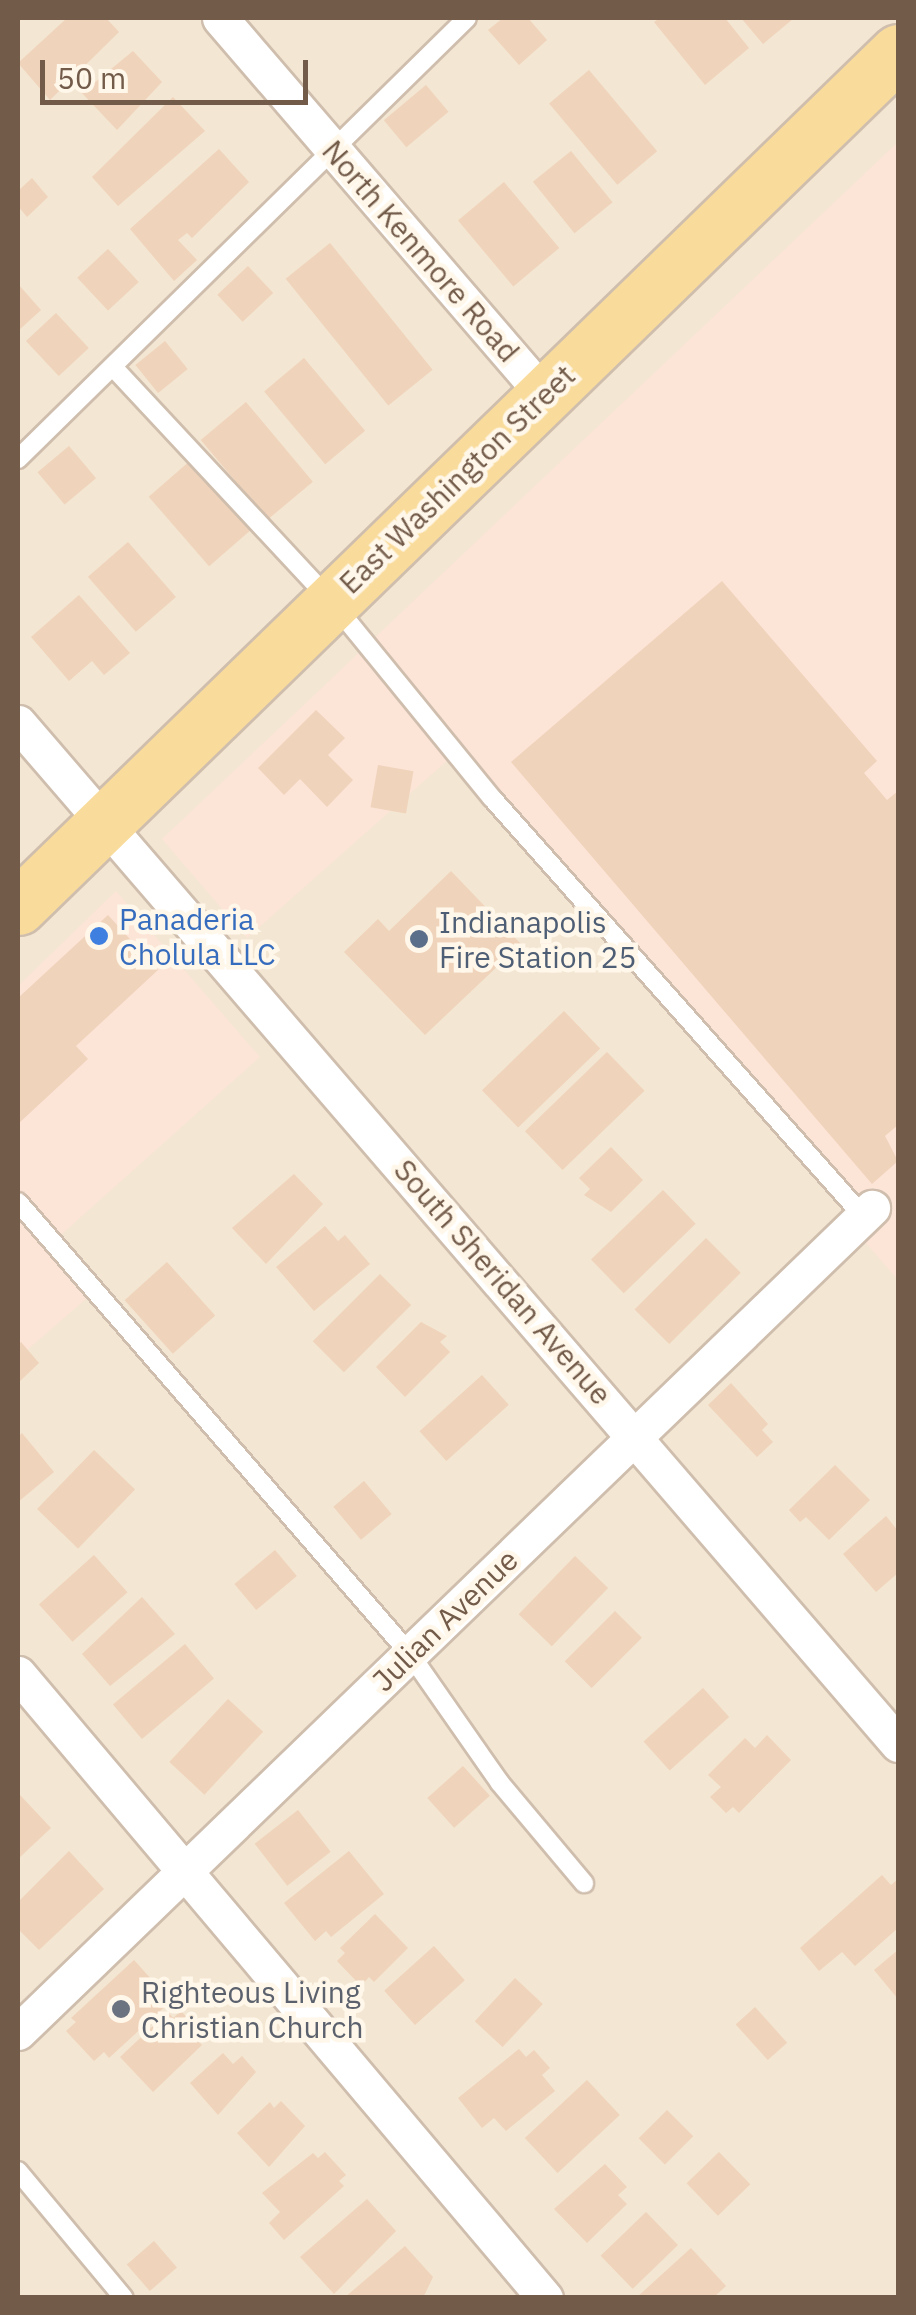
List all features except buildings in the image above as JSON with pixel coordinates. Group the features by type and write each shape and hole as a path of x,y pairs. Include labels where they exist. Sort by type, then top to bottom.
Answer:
{"main road":[{"name":"East Washington Street","path":"18,907 898,52"}],"street":[{"name":"North Kenmore Road","path":"220,18 543,394"},
{"name":"South Sheridan Avenue","path":"18,723 898,1744"},
{"name":"Julian Avenue","path":"18,2032 867,1212"},
{"path":"18,1674 545,2298"}],"lane":[{"path":"18,459 467,18"},
{"path":"112,367 332,602 492,798 867,1212"},
{"path":"18,1202 410,1654 500,1783 584,1883"},
{"path":"18,2171 124,2298"}],"shaded area":[{"path":"18,18 898,18 898,2297 18,2297"},
{"path":"898,142 898,1280 852,1227 862,1216 457,752 247,938 162,839"},
{"path":"116,891 260,1057 53,1242 95,1291 18,1358 18,986"}],"place":[{"name":"Panaderia Cholula LLC","path":"99,936"},
{"name":"Indianapolis Fire Station 25","path":"419,939"},
{"name":"Righteous Living Christian Church","path":"121,2009"}]}
